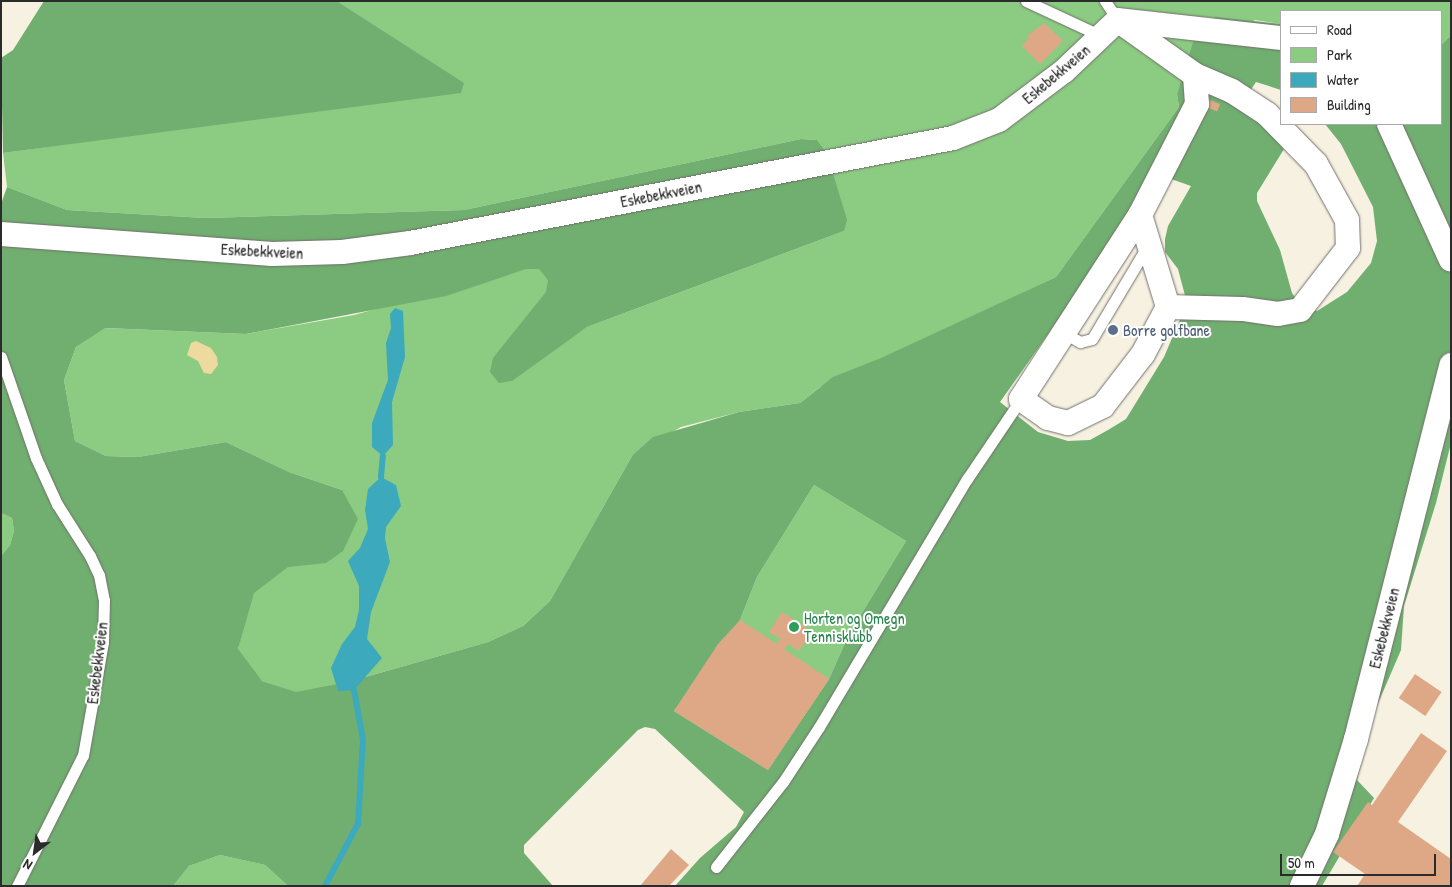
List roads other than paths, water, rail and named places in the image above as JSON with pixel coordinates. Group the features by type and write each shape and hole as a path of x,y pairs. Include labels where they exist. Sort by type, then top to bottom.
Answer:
{"street":[{"path":"1108,19 1280,38"},
{"path":"1108,19 1195,75 1232,91 1267,114 1316,164 1348,220 1348,248 1300,310 1278,314 1242,309 1168,307"},
{"name":"Eskebekkveien","path":"1,234 272,254 350,251 410,243 953,138 999,120 1064,71 1108,19"},
{"path":"1140,215 1150,242 1168,307 1143,354 1102,406 1089,415 1068,423 1048,418 1021,399 1062,332 1140,215 1196,104 1195,75"},
{"path":"1389,125 1451,260"},
{"name":"Eskebekkveien","path":"1302,886 1327,834 1356,739 1451,365"}],"lane":[{"path":"1026,1 1108,19"},
{"path":"1062,332 1080,342 1092,339 1150,242"},
{"name":"Eskebekkveien","path":"1,357 36,458 57,504 93,562 104,600 103,642 84,755 18,886"},
{"path":"716,867 783,782 819,727 967,479 1021,399"}],"water":[{"path":"395,308 403,311 405,357 392,402 393,445 383,456 372,447 372,423 388,380 386,343 391,328 390,314"},
{"path":"381,477 396,485 401,506 386,527 385,538 390,562 371,612 367,639 382,658 354,690 338,691 331,668 342,644 355,627 359,610 359,586 348,561 360,548 368,529 365,510 368,489"}],"waterway":[{"path":"381,477 383,456"},
{"path":"325,886 358,824 363,740 354,690"}],"place":[{"name":"Borre golfbane","path":"1113,330"},
{"name":"Horten og Omegn Tennisklubb","path":"794,627"}]}
